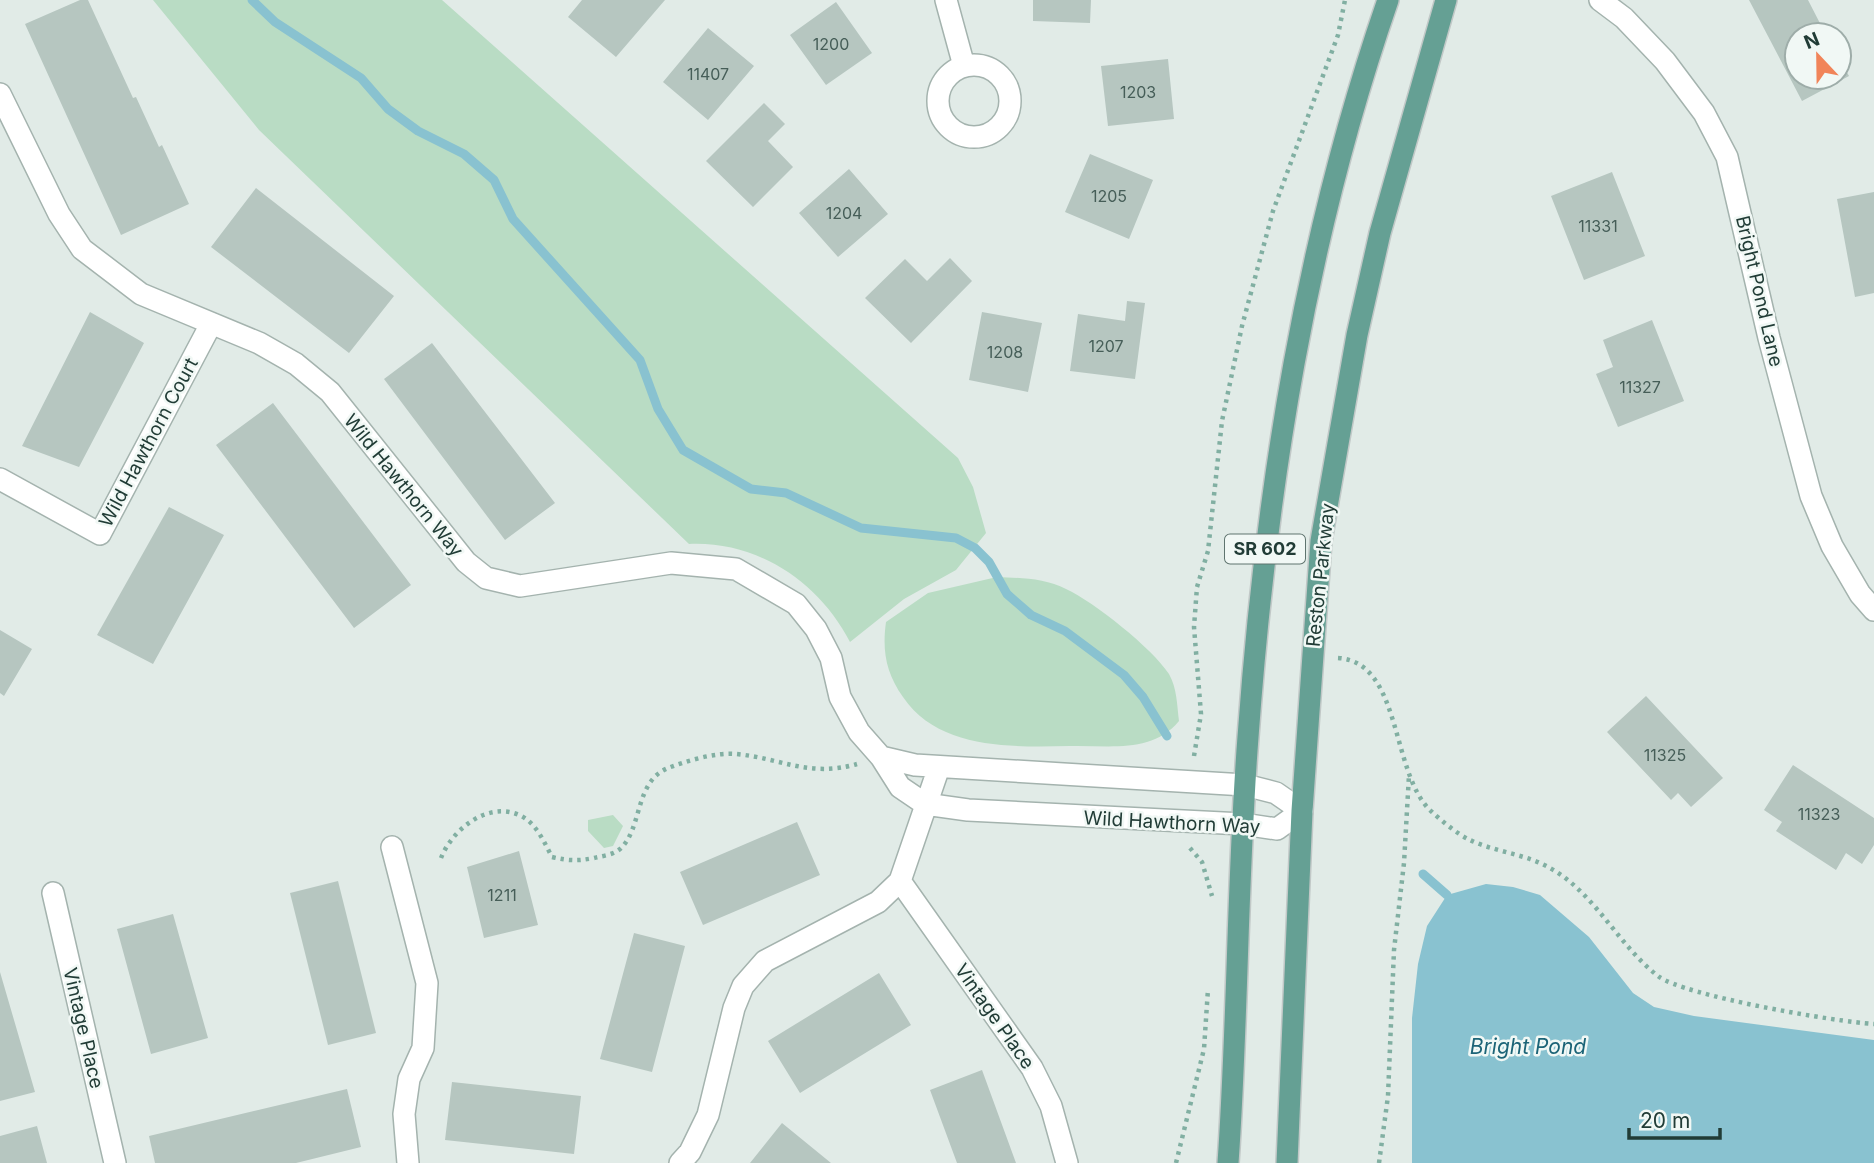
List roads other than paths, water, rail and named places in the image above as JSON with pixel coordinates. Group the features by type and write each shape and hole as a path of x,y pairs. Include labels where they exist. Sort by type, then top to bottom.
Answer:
{"main road":[{"name":"SR 602","path":"1228,1163 1245,785 1261,576 1285,407 1330,199 1388,0"},
{"name":"Reston Parkway","path":"1287,1163 1302,811 1321,541 1357,335 1380,233 1446,0"}],"street":[{"path":"946,0 964,66"},
{"name":"Bright Pond Lane","path":"1600,0 1624,18 1665,61 1704,113 1727,158 1769,338 1811,496 1832,546 1860,594 1874,610"},
{"name":"Wild Hawthorn Way","path":"0,94 59,214 82,249 141,294 269,348 296,364 330,392 466,562 486,578 520,586 671,563 736,569 796,604 816,629 831,658 841,697 859,732 881,757 900,787 925,804 968,810 1243,824 1277,829 1302,811 1276,793 1245,785 939,767 881,757"},
{"name":"Wild Hawthorn Court","path":"0,479 100,534 211,324"},
{"path":"680,1163 690,1152 708,1115 734,1009 743,986 765,961 878,902 900,881 939,767"},
{"path":"393,847 427,983 423,1048 409,1079 404,1114 408,1163"},
{"name":"Vintage Place","path":"900,881 1032,1068 1051,1106 1067,1163"},
{"name":"Vintage Place","path":"53,893 115,1163"}],"water":[{"name":"Bright Pond","path":"1486,884 1513,887 1540,895 1589,937 1633,993 1654,1007 1694,1016 1874,1040 1874,1163 1412,1163 1412,1018 1418,964 1427,926 1447,895"}],"waterway":[{"path":"252,0 275,22 361,78 388,109 418,131 464,154 494,180 513,219 640,360 658,409 683,450 751,489 786,493 861,528 956,538 975,548 989,562 1007,594 1031,615 1065,631 1124,675 1143,697 1167,736"},
{"path":"1423,874 1447,895"}]}
